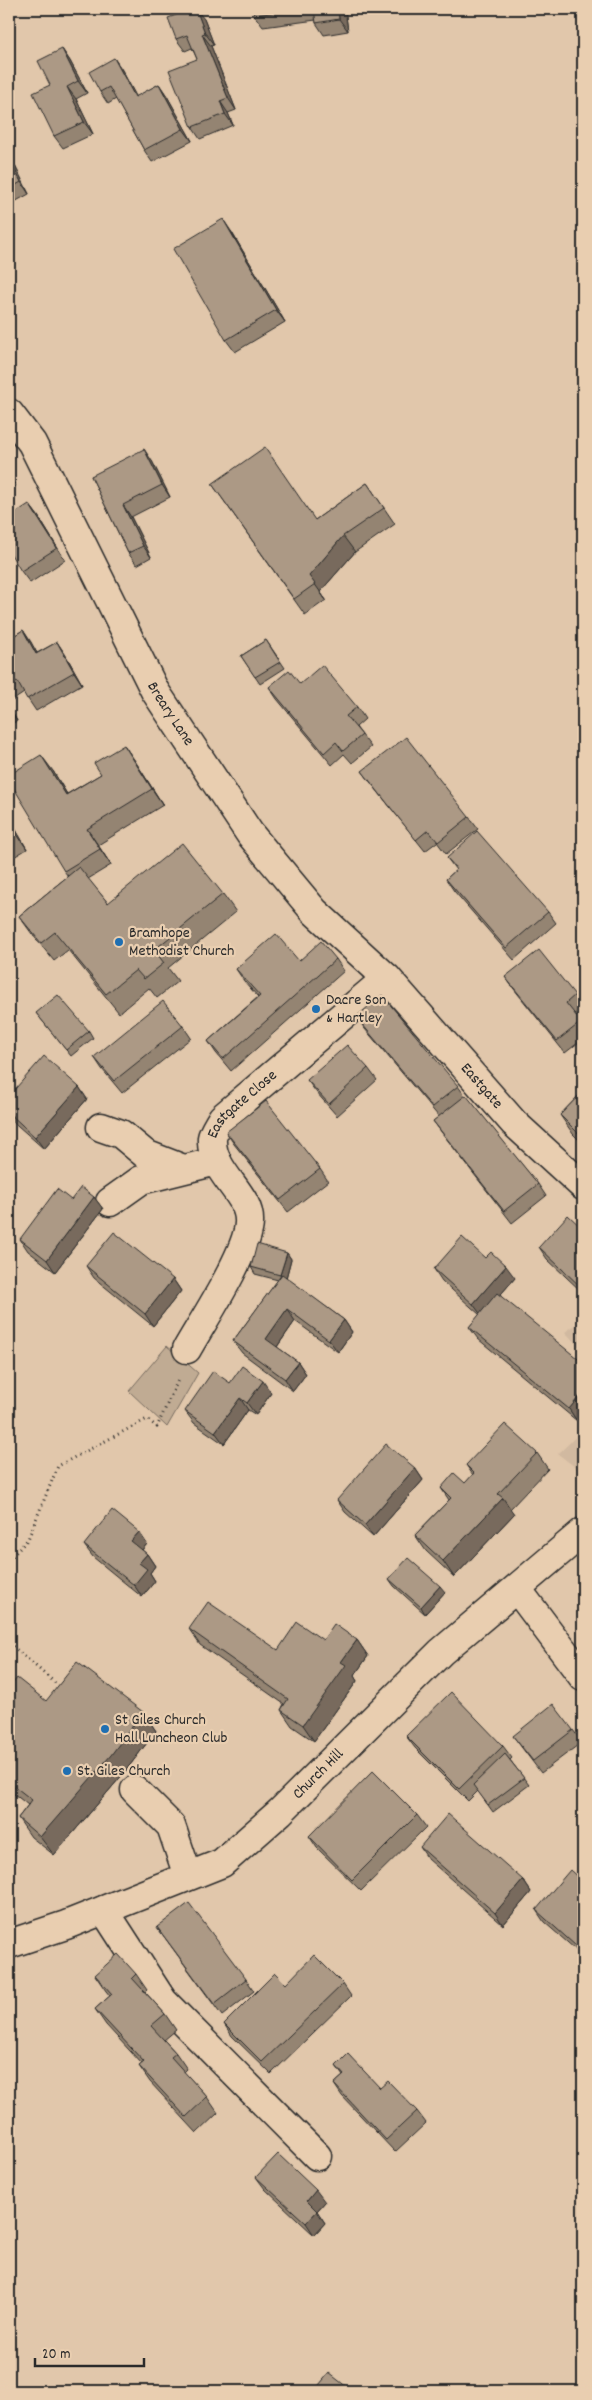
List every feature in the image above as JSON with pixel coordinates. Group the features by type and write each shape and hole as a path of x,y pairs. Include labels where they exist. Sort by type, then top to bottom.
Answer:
{"street":[{"name":"Breary Lane","path":"9,414 32,443 155,691 250,834 314,910 387,978"},
{"name":"Eastgate Close","path":"188,1349 244,1247 250,1222 244,1201 225,1177 214,1154 212,1137 222,1118 387,978"},
{"name":"Eastgate","path":"387,978 514,1123 583,1186"},
{"path":"100,1127 120,1134 145,1154 182,1168"},
{"path":"110,1202 141,1180 182,1168 217,1161"},
{"name":"Church Hill","path":"9,1944 66,1925 222,1862 280,1812 441,1652 583,1532"},
{"path":"517,1589 583,1677"},
{"path":"135,1790 171,1826 188,1876"},
{"path":"104,1910 163,2001 317,2156"}],"path":[{"path":"9,1560 28,1539 58,1466 147,1419 157,1427 163,1419 188,1349"},
{"path":"9,1643 67,1694"}],"shaded area":[{"path":"583,1320 583,1351 565,1332"},
{"path":"167,1346 198,1373 167,1427 129,1391"},
{"path":"583,1430 583,1473 558,1454"}],"building":[{"path":"196,9 205,33 202,34 228,98 220,101 225,114 192,127 169,70 197,59 187,35 176,39 168,18"},
{"path":"253,9 304,9 254,15"},
{"path":"314,9 338,9 339,19 316,23"},
{"path":"62,49 78,81 67,87 84,122 54,136 33,93 50,85 38,61"},
{"path":"114,58 135,97 159,84 183,129 144,150 109,87 100,92 89,72"},
{"path":"9,159 21,182 9,189"},
{"path":"223,219 276,310 226,340 173,249"},
{"path":"265,447 315,520 367,483 384,508 343,536 309,576 315,584 294,599 212,484"},
{"path":"144,449 162,485 123,505 143,546 128,553 91,476"},
{"path":"29,504 57,548 21,571 9,551 9,517"},
{"path":"23,630 36,654 57,642 74,672 27,699 17,681 9,686 9,639"},
{"path":"266,640 280,662 255,677 241,656"},
{"path":"322,665 357,707 346,716 362,735 343,751 336,742 324,753 269,687 289,670 300,684"},
{"path":"406,737 469,817 438,842 428,830 416,840 362,771"},
{"path":"124,745 152,789 87,829 100,849 64,871 9,780 9,775 41,755 66,795 101,774 94,763"},
{"path":"9,821 16,833 9,837"},
{"path":"477,831 548,912 506,948 446,879 457,869 447,858"},
{"name":"Bramhope Methodist Church","path":"182,843 223,894 154,950 164,963 144,979 136,970 106,994 55,932 41,943 19,916 79,867 108,903"},
{"path":"276,934 299,961 321,941 336,959 223,1059 208,1041 260,996 236,969"},
{"path":"539,950 575,995 566,1003 581,1022 557,1041 505,977"},
{"path":"58,995 89,1031 66,1050 36,1013"},
{"path":"382,995 458,1086 432,1107 356,1017"},
{"path":"163,1001 183,1026 114,1081 94,1057"},
{"path":"347,1045 368,1068 329,1104 307,1080"},
{"path":"44,1056 79,1087 35,1137 9,1113 9,1096"},
{"path":"583,1091 583,1138 560,1115"},
{"path":"466,1095 538,1184 504,1211 433,1121"},
{"path":"266,1101 320,1169 280,1200 226,1132"},
{"path":"81,1187 94,1197 47,1260 20,1239 57,1189 71,1200"},
{"path":"568,1215 583,1229 583,1289 539,1247"},
{"path":"114,1232 173,1279 145,1314 86,1266"},
{"path":"462,1237 485,1258 491,1252 506,1266 473,1304 434,1269"},
{"path":"257,1244 287,1253 280,1275 251,1267"},
{"path":"282,1274 344,1320 329,1340 287,1309 266,1339 298,1362 285,1379 233,1341"},
{"path":"497,1293 583,1363 583,1392 569,1409 469,1327"},
{"path":"242,1366 263,1381 247,1403 240,1398 215,1432 185,1411 213,1371 230,1383"},
{"path":"505,1424 537,1453 498,1494 503,1498 443,1561 415,1535 451,1498 441,1488 454,1473 465,1483 474,1473 466,1465"},
{"path":"386,1444 415,1468 365,1525 337,1500"},
{"path":"112,1510 139,1532 131,1541 147,1554 139,1563 147,1569 134,1585 84,1545"},
{"path":"408,1558 440,1586 421,1607 389,1579"},
{"path":"583,1573 583,1581 579,1576"},
{"path":"208,1602 278,1650 297,1622 323,1640 334,1624 357,1640 341,1662 346,1665 303,1725 281,1710 288,1699 189,1629"},
{"name":"St. Giles Church","path":"77,1662 143,1712 111,1755 40,1837 18,1818 32,1800 9,1782 9,1688 17,1678 46,1701"},
{"path":"451,1692 503,1746 459,1789 406,1736"},
{"path":"553,1704 573,1730 533,1761 513,1736"},
{"path":"505,1754 524,1778 488,1805 473,1785"},
{"path":"373,1771 417,1815 352,1880 309,1836"},
{"path":"448,1814 523,1880 495,1913 420,1847"},
{"path":"570,1870 583,1882 583,1938 576,1946 536,1910"},
{"path":"189,1903 246,1979 214,2004 157,1927"},
{"path":"118,1954 136,1974 132,1978 165,2014 151,2026 176,2053 171,2057 207,2097 186,2117 139,2066 144,2062 95,2009 112,1994 95,1975"},
{"path":"314,1955 343,1984 262,2062 224,2024 275,1973 286,1984"},
{"path":"348,2054 380,2088 388,2081 417,2111 386,2140 334,2084 344,2075 336,2066"},
{"path":"278,2154 316,2190 307,2201 317,2211 306,2223 256,2177"},
{"path":"329,2373 352,2391 314,2391"}],"place":[{"name":"Bramhope Methodist Church","path":"119,942"},
{"name":"Dacre Son & Hartley","path":"316,1009"},
{"name":"St Giles Church Hall Luncheon Club","path":"105,1729"},
{"name":"St. Giles Church","path":"67,1771"}]}
